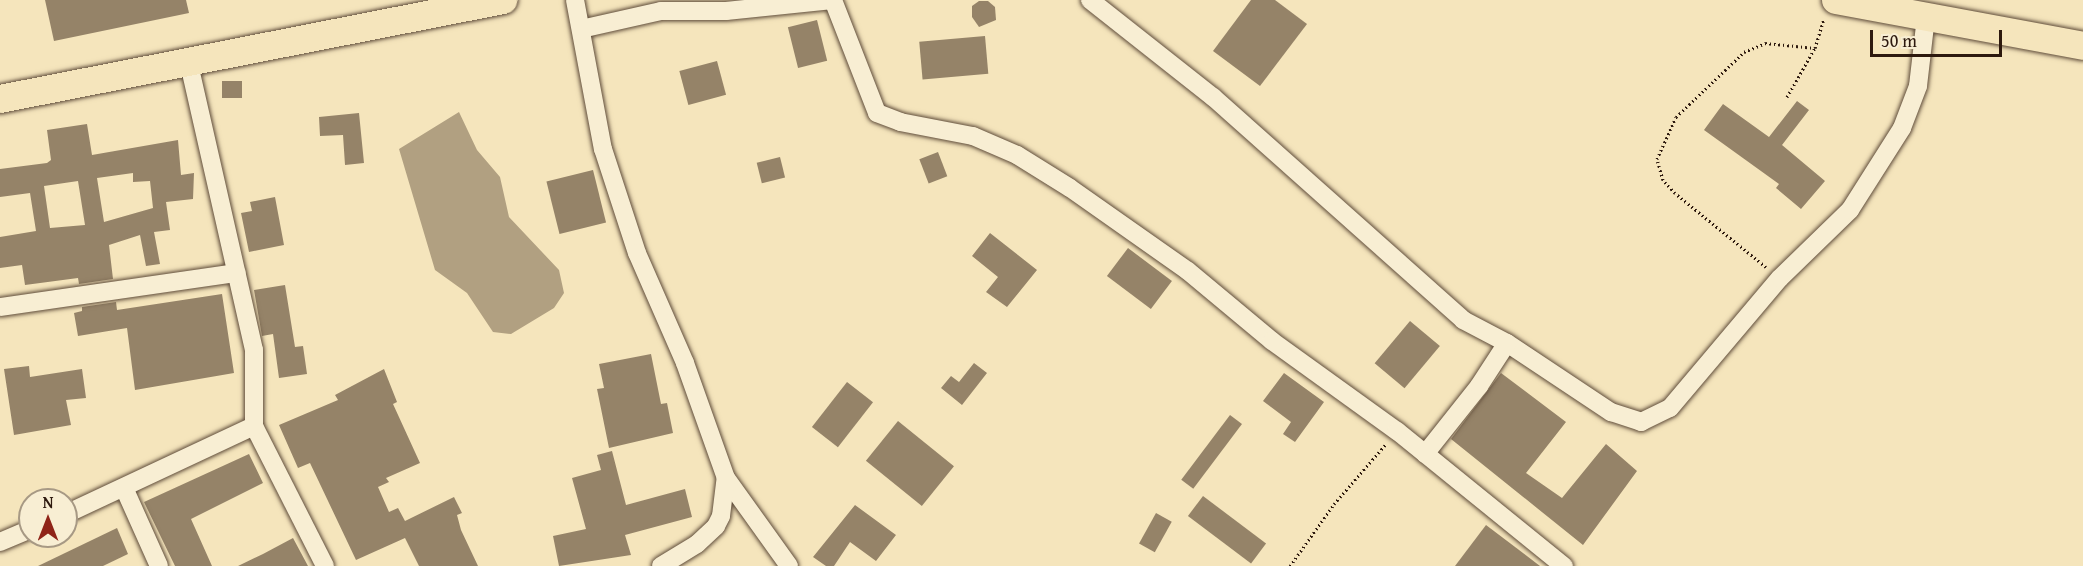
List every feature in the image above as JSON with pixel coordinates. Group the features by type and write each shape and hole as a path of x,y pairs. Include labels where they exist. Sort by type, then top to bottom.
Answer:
{"main road":[{"path":"0,99 188,60 503,0"},
{"path":"1831,5 1926,17 2083,46"}],"street":[{"path":"575,0 603,149 637,253 685,363 726,478 789,566"},
{"path":"581,29 661,11 726,11 832,0 877,113 900,122 973,136 1017,155 1188,271 1272,341 1397,431 1564,566"},
{"path":"1090,0 1213,97 1463,320 1507,343 1611,412 1641,422 1670,408 1779,278 1850,210 1902,128 1918,86 1926,17"},
{"path":"188,60 256,364 254,426 326,566"},
{"path":"0,307 237,273"},
{"path":"1425,454 1479,386 1507,343"},
{"path":"78,509 125,490 254,426"},
{"path":"661,566 697,544 716,526 721,516 726,478"},
{"path":"125,490 159,566"},
{"path":"0,542 18,535"}],"path":[{"path":"1786,97 1815,48 1831,5"},
{"path":"1779,278 1675,193 1664,180 1657,159 1676,117 1744,52 1765,43 1815,48"},
{"path":"1290,566 1334,504 1397,431"}],"shaded area":[{"path":"459,112 477,150 500,177 509,217 559,270 564,293 554,308 511,334 493,332 467,293 435,270 399,149"}],"building":[{"path":"45,0 186,0 189,13 54,41"},
{"path":"1251,0 1275,0 1307,24 1260,86 1213,51"},
{"path":"979,1 988,1 995,7 996,20 979,27 972,17 972,6"},
{"path":"817,20 827,61 798,68 788,27"},
{"path":"985,36 988,74 923,80 919,42"},
{"path":"717,61 726,95 688,105 679,71"},
{"path":"222,81 242,81 242,98 222,98"},
{"path":"1797,101 1809,110 1782,145 1825,181 1801,209 1776,188 1779,184 1704,130 1723,104 1769,137"},
{"path":"359,113 364,163 345,165 343,135 320,136 319,117"},
{"path":"87,124 92,155 178,140 181,175 194,173 193,199 166,202 170,230 154,232 160,264 146,266 140,235 109,245 113,279 79,284 78,278 25,285 22,265 0,268 0,237 36,231 30,193 0,197 0,169 47,163 51,160 47,130","holes":["133,173 133,182 150,181 153,208 104,222 97,178","78,181 85,225 50,228 44,186"]},
{"path":"938,152 947,176 929,183 919,159"},
{"path":"780,157 785,177 762,183 757,163"},
{"path":"593,170 606,222 559,234 546,182"},
{"path":"275,197 284,245 249,252 241,213 252,211 250,202"},
{"path":"990,233 1037,270 1007,307 986,292 998,277 972,256"},
{"path":"1128,248 1172,281 1151,309 1107,276"},
{"path":"285,285 295,347 303,346 307,374 279,378 273,334 262,336 254,290"},
{"path":"222,294 234,373 135,390 127,328 78,336 74,313 82,311 82,307 116,302 117,310"},
{"path":"1410,321 1440,346 1405,388 1375,363"},
{"path":"651,354 661,404 667,403 673,433 609,448 597,389 604,388 599,364"},
{"path":"974,363 987,373 962,405 941,388 951,376 959,382"},
{"path":"29,366 30,377 82,369 86,398 66,400 71,425 14,435 4,369"},
{"path":"384,369 397,402 393,404 420,463 386,478 389,482 378,487 389,512 398,508 405,521 454,497 462,513 457,515 461,530 478,566 419,566 405,538 356,560 310,463 298,468 279,425 338,400 335,395"},
{"path":"1284,373 1324,402 1295,442 1283,434 1291,422 1263,401"},
{"path":"1501,373 1566,422 1526,473 1562,498 1606,444 1637,471 1583,545 1451,439"},
{"path":"847,382 873,402 838,447 812,427"},
{"path":"1230,415 1242,424 1193,489 1181,480"},
{"path":"898,421 954,466 922,506 866,461"},
{"path":"612,451 626,505 685,489 692,517 625,535 631,555 559,566 553,536 586,529 572,478 601,470 597,455"},
{"path":"249,454 263,483 191,519 212,566 175,566 144,502"},
{"path":"1203,496 1266,544 1251,564 1188,516"},
{"path":"855,505 896,535 876,561 850,542 834,566 826,566 813,557"},
{"path":"1156,513 1172,522 1155,552 1139,544"},
{"path":"1486,525 1540,566 1455,566"},
{"path":"117,528 128,554 103,566 38,566"},
{"path":"293,538 308,566 238,566 263,554"}]}
